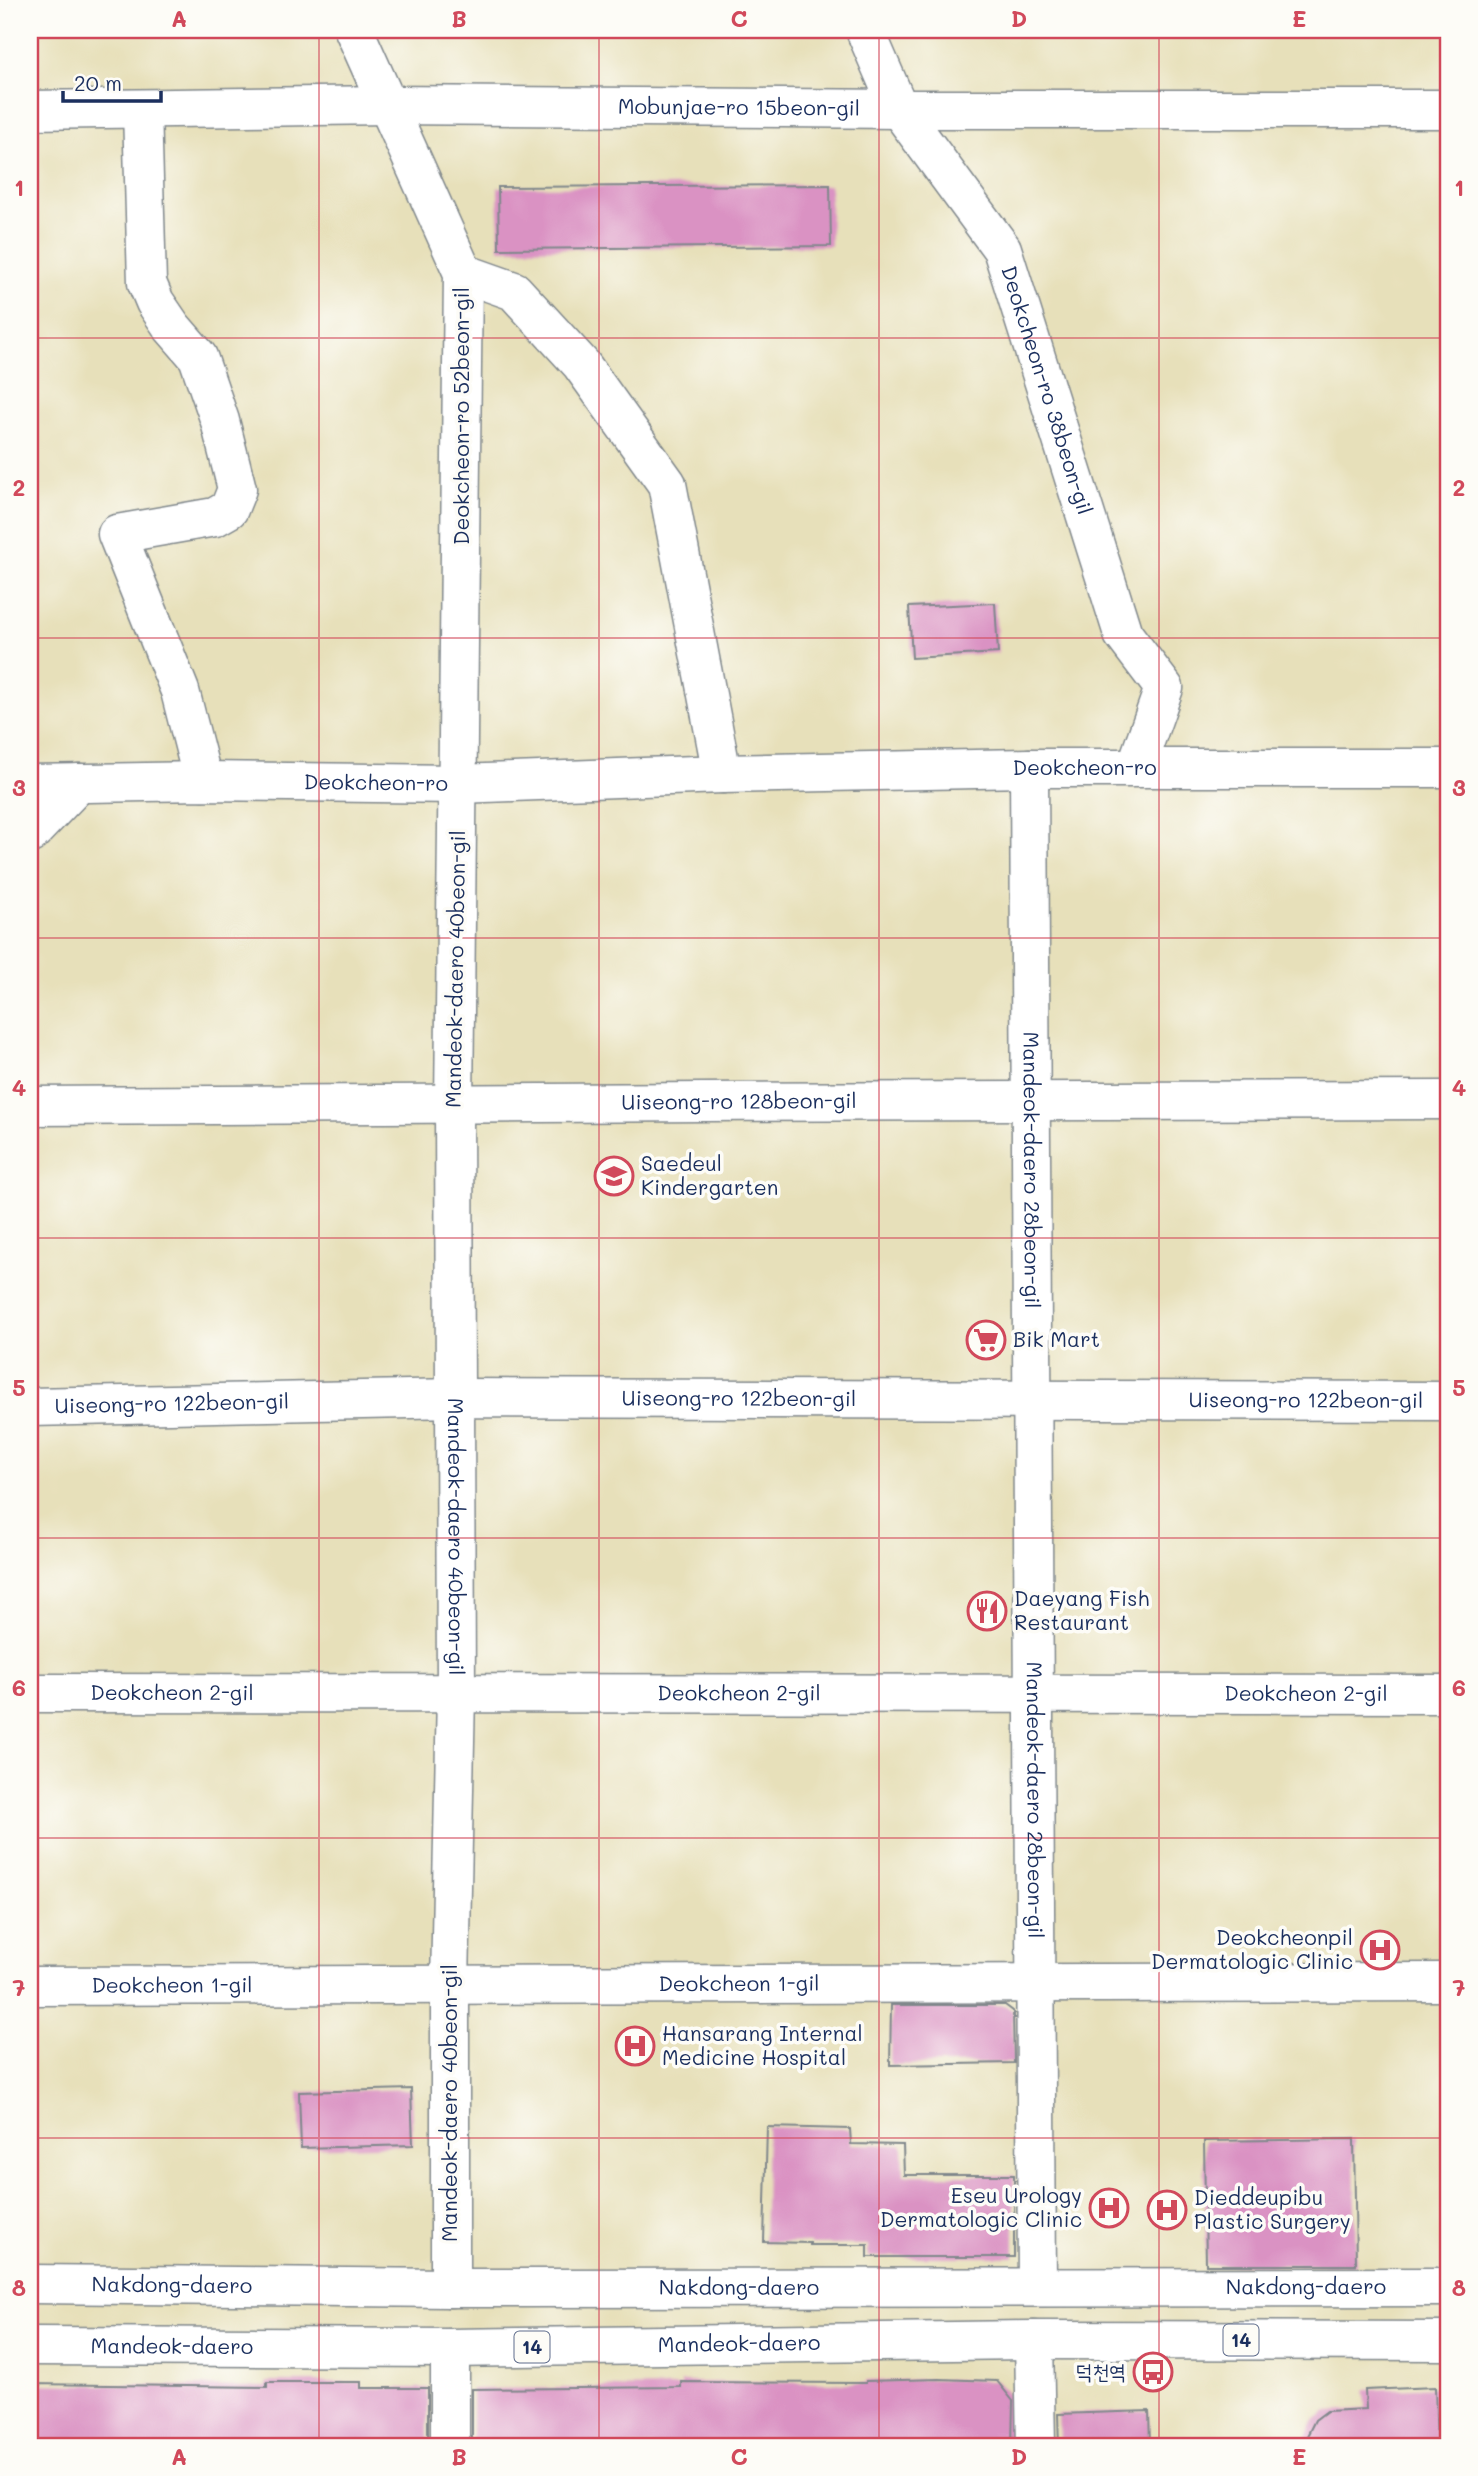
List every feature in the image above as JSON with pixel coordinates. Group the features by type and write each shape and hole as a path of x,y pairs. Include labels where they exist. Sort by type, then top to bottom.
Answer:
{"street":[{"name":"Deokcheon-ro 52beon-gil","path":"354,30 463,273 459,784"},
{"name":"Deokcheon-ro 38beon-gil","path":"865,30 899,109 1002,249 1124,634 1164,688 1136,767"},
{"name":"Mobunjae-ro 15beon-gil","path":"30,110 387,105 1448,109"},
{"path":"142,110 147,284 155,302 172,327 198,357 220,421 237,489 229,509 215,517 117,534 180,691 203,781"},
{"path":"463,273 514,290 581,364 667,484 722,774"},
{"name":"Deokcheon-ro","path":"30,784 203,781 459,784 722,774 1029,768 1448,768"},
{"name":"Mandeok-daero 28beon-gil","path":"1029,768 1037,2287"},
{"path":"30,834 79,783"},
{"name":"Mandeok-daero 40beon-gil","path":"450,2288 450,1985 456,1693 454,1105 459,784"},
{"name":"Uiseong-ro 128beon-gil","path":"30,1106 454,1105 1031,1098 1448,1100"},
{"name":"Uiseong-ro 122beon-gil","path":"30,1406 456,1398 1448,1401"},
{"name":"Deokcheon 2-gil","path":"30,1693 1448,1694"},
{"name":"Deokcheon 1-gil","path":"30,1986 1448,1982"},
{"name":"Nakdong-daero","path":"30,2284 450,2288 1448,2287"},
{"path":"1034,2340 1036,2446"},
{"name":"Mandeok-daero","path":"30,2346 450,2348 1034,2340 1448,2341"},
{"path":"450,2348 450,2446"}],"building":[{"path":"830,185 831,246 499,249 498,187"},
{"path":"995,603 998,653 912,658 909,607"},
{"path":"891,2005 1005,2005 1013,2011 1014,2063 890,2065"},
{"path":"411,2089 413,2145 301,2148 299,2092"},
{"path":"767,2127 850,2129 851,2144 903,2145 904,2175 1014,2175 1014,2257 868,2257 868,2245 764,2242"},
{"path":"1354,2139 1356,2265 1206,2265 1204,2141"},
{"path":"939,2379 997,2381 1013,2401 1012,2446 472,2446 472,2389 681,2387 681,2382 866,2383"},
{"path":"267,2382 361,2382 361,2388 428,2388 428,2446 30,2446 30,2384 267,2387"},
{"path":"1435,2387 1437,2446 1302,2446 1315,2420 1327,2411 1366,2409 1365,2390"},
{"path":"1149,2411 1150,2446 1059,2446 1058,2414"}],"place":[{"name":"Saedeul Kindergarten","path":"614,1176"},
{"name":"Bik Mart","path":"986,1340"},
{"name":"Daeyang Fish Restaurant","path":"987,1611"},
{"name":"Deokcheonpil Dermatologic Clinic","path":"1380,1950"},
{"name":"Hansarang Internal Medicine Hospital","path":"635,2046"},
{"name":"Eseu Urology Dermatologic Clinic","path":"1109,2208"},
{"name":"Dieddeupibu Plastic Surgery","path":"1167,2210"},
{"name":"덕천역","path":"1153,2372"}]}
